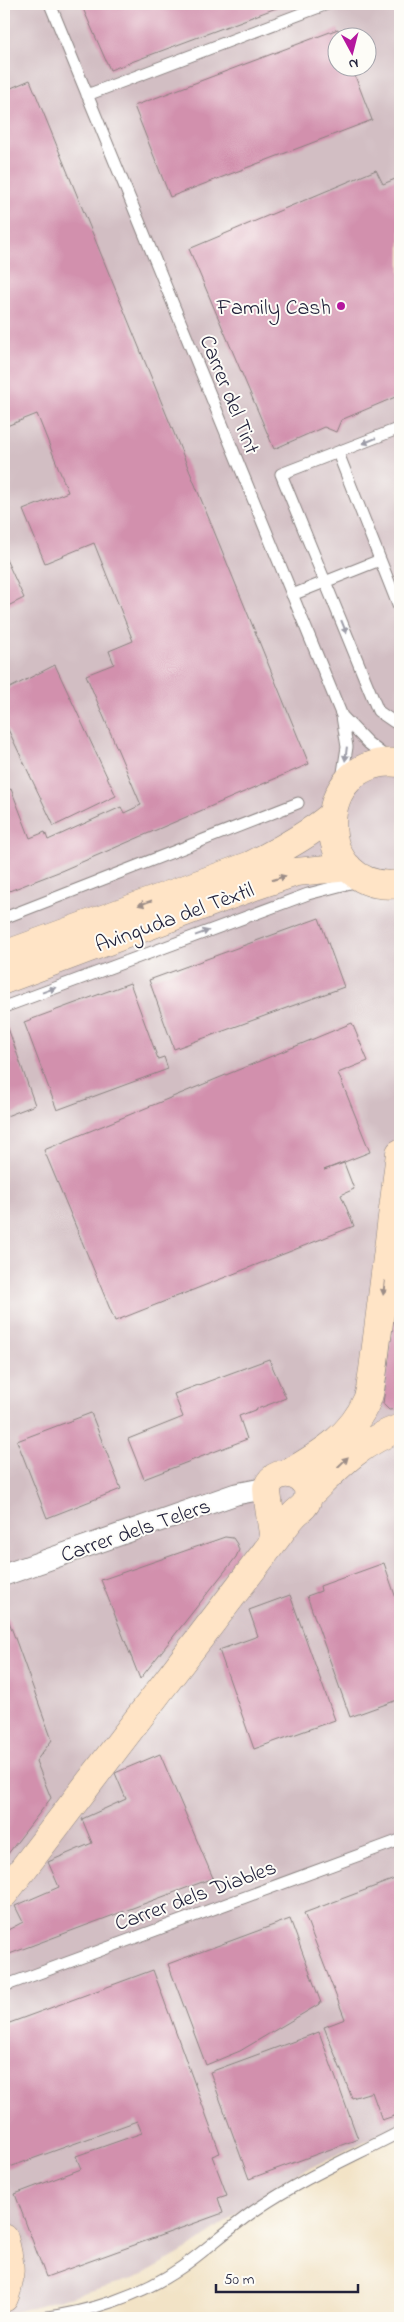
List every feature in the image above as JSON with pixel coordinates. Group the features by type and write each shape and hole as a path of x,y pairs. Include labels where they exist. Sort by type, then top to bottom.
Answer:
{"street":[{"name":"Avinguda del Tèxtil","path":"4,955 251,865 317,828 335,804 350,779 363,770 378,764 397,763"},
{"path":"335,804 334,844 400,904"},
{"name":"Avinguda del Tèxtil","path":"4,980 296,872 374,879"},
{"path":"276,1489 340,1438 352,1426 368,1399 400,1153"},
{"path":"368,1399 376,1420 384,1426 399,1428"},
{"path":"4,1894 302,1504 356,1450 370,1441 399,1428"},
{"path":"276,1489 301,1479 306,1484 302,1504"},
{"path":"276,1489 282,1514 302,1504"},
{"path":"274,1541 276,1489"},
{"name":"Carrer dels Telers","path":"4,1575 236,1494 276,1489"},
{"path":"4,2238 11,2270 4,2298"}],"lane":[{"name":"Carrer del Tint","path":"50,4 342,716"},
{"path":"87,95 327,4"},
{"path":"400,428 281,474 378,711 394,722 400,719"},
{"path":"338,453 400,610"},
{"path":"292,595 380,560"},
{"path":"342,716 368,743 397,763"},
{"path":"335,804 347,747 342,716"},
{"path":"4,918 298,803"},
{"path":"4,1007 308,894 374,879"},
{"name":"Carrer dels Diables","path":"4,1986 400,1840"},
{"path":"40,2318 80,2311 107,2303 165,2278 256,2209 289,2189 400,2132"}],"shaded area":[{"path":"4,4 400,4 400,2124 279,2183 193,2246 136,2278 4,2315"}],"building":[{"path":"81,4 287,4 110,70"},
{"path":"326,34 326,78 356,78 372,120 170,197 134,106"},
{"path":"30,80 309,764 61,871 4,893 4,792 11,789 30,838 45,832 48,840 121,807 124,813 141,805 86,675 114,664 109,651 133,641 94,543 45,563 23,510 68,492 37,414 4,427 4,91"},
{"path":"376,170 383,184 400,177 400,395 341,420 336,432 324,427 274,449 189,249"},
{"path":"4,555 24,598 4,608"},
{"path":"55,665 116,796 54,826 4,721 4,691"},
{"path":"319,918 344,987 174,1049 149,980"},
{"path":"130,983 158,1059 164,1057 168,1069 57,1110 24,1022"},
{"path":"352,1023 368,1061 338,1073 370,1152 324,1170 344,1163 354,1189 341,1195 354,1226 115,1321 44,1150"},
{"path":"8,1028 35,1105 4,1117 4,1030"},
{"path":"399,1275 400,1409 389,1410 383,1404"},
{"path":"269,1359 286,1398 239,1416 247,1439 144,1479 128,1439 183,1417 174,1394"},
{"path":"91,1413 121,1489 47,1518 17,1441"},
{"path":"225,1537 233,1538 237,1544 239,1550 236,1557 140,1679 101,1580"},
{"path":"384,1563 400,1610 400,1699 350,1717 307,1596 321,1591 320,1586"},
{"path":"290,1595 335,1720 254,1749 219,1650 258,1636 249,1610"},
{"path":"7,1616 52,1740 36,1761 51,1798 4,1859 4,1617"},
{"path":"160,1754 213,1878 4,1956 4,1941 7,1940 4,1932 23,1922 15,1906 59,1887 48,1862 92,1843 82,1819 126,1799 115,1773"},
{"path":"400,1877 400,2114 382,2120 372,2092 352,2098 324,2027 345,2019 304,1913"},
{"path":"290,1919 321,2003 240,2051 206,2065 168,1964"},
{"path":"153,1970 220,2153 212,2156 227,2195 218,2198 223,2213 46,2277 15,2194 81,2169 76,2156 142,2133 137,2121 7,2168 4,2160 4,2025"},
{"path":"319,2032 358,2139 249,2179 210,2072"}],"place":[{"name":"Family Cash","path":"341,306"}]}
